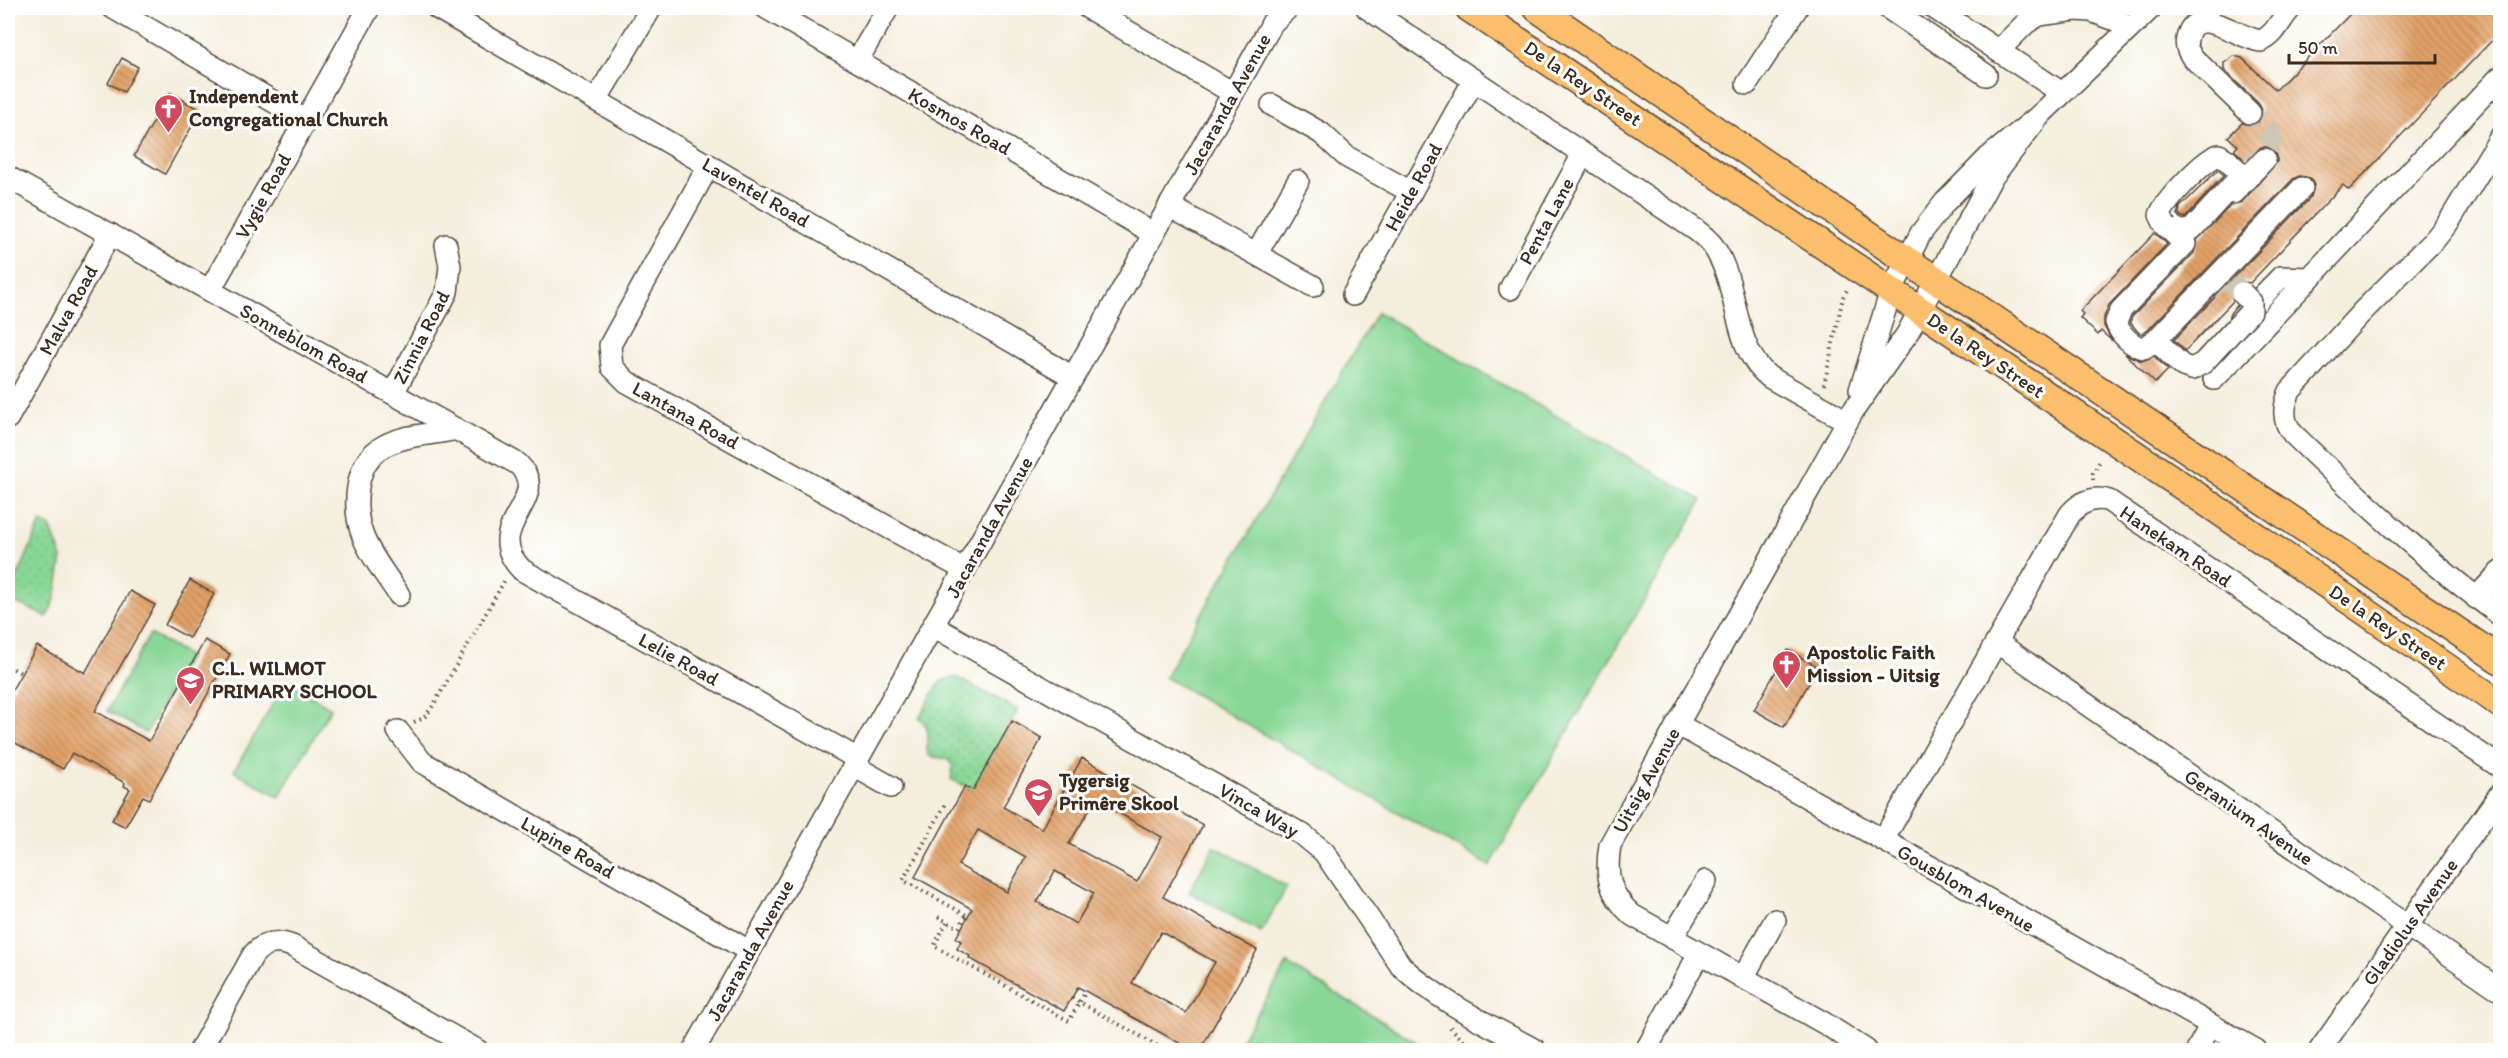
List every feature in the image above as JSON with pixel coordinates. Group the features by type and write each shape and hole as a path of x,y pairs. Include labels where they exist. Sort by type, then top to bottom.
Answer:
{"main road":[{"name":"De la Rey Street","path":"1469,8 1892,291 2500,704"},
{"name":"De la Rey Street","path":"1537,8 2500,660"}],"street":[{"path":"113,8 305,120"},
{"name":"Vygie Road","path":"210,290 369,8"},
{"name":"Laventel Road","path":"438,8 1073,377"},
{"path":"596,100 651,8"},
{"name":"Kosmos Road","path":"766,8 1154,234"},
{"path":"857,61 888,8"},
{"path":"1088,8 1233,93"},
{"name":"Jacaranda Avenue","path":"694,1050 1272,23 1288,8"},
{"path":"1367,8 1696,230 1712,244 1724,267 1744,341 1761,370 1769,377 1850,416"},
{"path":"1746,84 1797,8"},
{"path":"1888,8 1986,75"},
{"path":"1934,8 2062,93"},
{"path":"2040,115 2151,8"},
{"path":"1998,51 2026,24 2039,15 2076,10 2091,11 2131,26"},
{"path":"2250,113 2192,57 2186,45 2188,33 2199,22 2210,19 2220,22 2249,39 2261,41 2276,30 2285,10"},
{"path":"2214,379 2500,77"},
{"name":"Heide Road","path":"1353,295 1474,80"},
{"path":"1272,105 1321,133 1347,156 1411,192"},
{"name":"Uitsig Avenue","path":"1850,416 1892,291 1921,233 1945,202 1989,157 2040,115"},
{"name":"Uitsig Avenue","path":"1866,1050 1824,1023 1632,915 1615,896 1607,867 1610,845 1850,416 1921,311 1991,179 2040,115"},
{"path":"2500,138 2450,220 2290,391 2284,412 2287,427 2293,434 2364,502 2455,582 2492,586 2500,615"},
{"name":"Penta Lane","path":"1510,289 1583,154"},
{"path":"2166,223 2179,231 2192,229 2238,179 2238,171 2229,158 2219,155 2208,159 2162,209 2160,215 2166,223 2185,243"},
{"path":"2265,159 2117,316 2118,328 2139,347 2149,346 2156,340 2302,188"},
{"name":"Lantana Road","path":"709,165 610,345 609,360 615,373 627,382 964,570"},
{"name":"Sonneblom Road","path":"8,177 518,464 526,475 529,489 510,525 508,550"},
{"path":"1257,254 1298,181"},
{"path":"1169,206 1313,286"},
{"name":"Malva Road","path":"8,417 14,393 110,234"},
{"name":"Zinnia Road","path":"393,393 447,292 450,266 446,245"},
{"path":"2156,340 2179,359 2189,364 2200,361 2281,278 2308,278"},
{"path":"2179,359 2183,366 2192,369 2210,355 2250,311 2251,302 2242,293"},
{"path":"399,595 380,569 358,525 356,510 360,477 371,454 386,445 408,437 456,429"},
{"name":"Hanekam Road","path":"1883,840 2070,514 2082,503 2102,499 2109,501 2500,767"},
{"name":"Lelie Road","path":"508,550 516,564 529,575 856,763 891,787"},
{"name":"Vinca Way","path":"933,626 1303,834 1324,852 1401,966 1410,975 1428,988 1535,1050"},
{"name":"Geranium Avenue","path":"1998,643 2500,990"},
{"name":"Gousblom Avenue","path":"1677,724 2256,1050"},
{"name":"Lupine Road","path":"398,730 422,762 749,951"},
{"name":"Gladiolus Avenue","path":"2320,1050 2500,794"},
{"path":"1671,938 1706,881"},
{"path":"1743,978 1775,920"},
{"path":"200,1050 253,955 263,946 277,942 292,946 477,1050"},
{"path":"1646,1050 1699,954"},
{"path":"2197,1050 2210,1026"}],"path":[{"path":"1822,392 1843,297 1847,290"},
{"path":"2093,484 2092,473 2100,462"},
{"path":"424,718 508,575"},
{"path":"8,666 21,673"},
{"path":"938,916 959,928 967,916 903,880 945,805"},
{"path":"947,922 934,946 1069,1021 1086,991"},
{"path":"1071,998 1165,1050"}],"green space":[{"path":"1377,312 1702,500 1490,866 1165,677"},
{"path":"41,522 50,526 62,558 55,599 47,617 8,599"},
{"path":"150,634 189,656 146,733 107,711"},
{"path":"956,677 1018,710 973,790 951,779 953,766 947,759 928,755 927,729 919,718 939,683"},
{"path":"286,681 331,708 279,797 234,771"},
{"path":"1214,846 1287,887 1261,932 1189,892"},
{"path":"1287,964 1418,1043 1414,1050 1235,1050"}],"building":[{"path":"2356,8 2500,8 2500,32 2349,190 2343,185 2250,283 2239,281 2233,284 2230,290 2233,301 2185,351 2174,340 2311,197 2314,185 2310,178 2299,176 2293,179 2148,330 2142,334 2138,332 2130,322 2132,317 2194,253 2197,240 2231,205 2242,202 2277,162 2277,155 2268,147 2261,147 2246,161 2234,150 2238,146 2228,137 2242,123 2253,125 2259,122 2262,110 2259,104 2224,70 2224,63 2234,56 2242,58 2276,90"},
{"path":"122,58 138,67 124,92 108,83"},
{"name":"Independent Congregational Church","path":"170,93 201,110 165,174 134,156"},
{"path":"2218,170 2224,175 2185,218 2181,216 2180,207"},
{"path":"2155,233 2167,244 2109,305 2104,317 2104,326 2112,341 2101,331 2098,335 2080,318 2083,314 2080,311"},
{"path":"2125,354 2142,361 2154,356 2168,370 2155,383"},
{"path":"190,580 214,594 189,638 165,625"},
{"path":"130,591 155,605 95,711 149,741 205,640 230,654 149,799 143,796 125,827 112,820 130,789 124,786 125,783 72,753 63,769 8,739 8,697 37,646 85,673"},
{"name":"Apostolic Faith Mission - Uitsig","path":"1788,650 1818,667 1784,727 1754,710"},
{"path":"1012,721 1042,738 1003,807 1042,829 1082,758 1203,825 1163,897 1257,950 1200,1050 1192,1050 1078,987 1064,1011 957,949 961,941 956,938 972,909 915,877 965,786 973,790","holes":["1095,800 1162,837 1137,882 1069,844","978,830 1026,857 1007,892 958,865","1055,871 1094,893 1076,924 1037,902","1161,932 1215,962 1186,1013 1132,983"]}],"tunnel":[{"path":"2245,166 2254,163 2262,156 2272,139 2268,130 2250,113"},
{"path":"2209,291 2224,275 2242,293"}],"place":[{"name":"Independent Congregational Church","path":"168,134"},
{"name":"Apostolic Faith Mission - Uitsig","path":"1786,690"},
{"name":"C.L. WILMOT PRIMARY SCHOOL","path":"191,706"},
{"name":"Tygersig Primêre Skool","path":"1038,818"}]}
